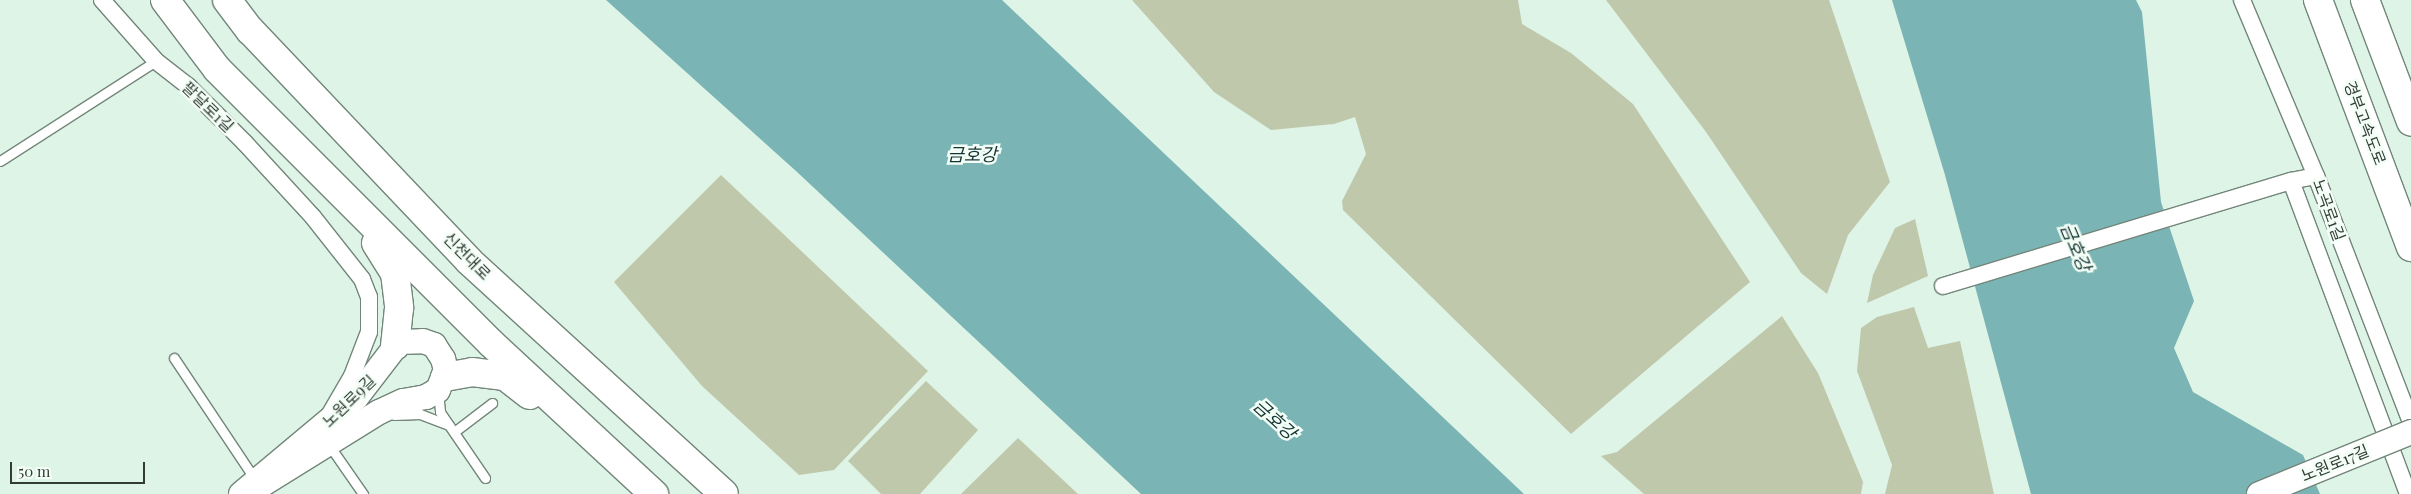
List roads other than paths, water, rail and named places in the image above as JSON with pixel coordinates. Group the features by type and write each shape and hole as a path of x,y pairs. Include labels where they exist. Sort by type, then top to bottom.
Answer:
{"highway":[{"path":"164,0 235,99 372,238 395,273 399,308 397,344"},
{"path":"164,0 217,69 492,344 654,494"},
{"name":"신천대로","path":"227,0 250,30 469,260 724,494"},
{"name":"경부고속도로","path":"2318,0 2411,247"},
{"path":"2365,0 2411,122"},
{"path":"442,383 472,372 505,376 648,494"}],"main road":[{"path":"397,344 423,341 434,345 443,359 442,383"},
{"name":"노원로9길","path":"331,435 356,398 378,373 397,344"},
{"name":"노원로9길","path":"249,490 331,435 404,401 426,397 442,383"},
{"name":"노원로17길","path":"2259,494 2411,432"}],"street":[{"name":"팔달로1길","path":"102,0 156,61 188,86 245,143 313,217 362,279 369,297 369,332 331,435"},
{"name":"노곡로1길","path":"2242,0 2316,176 2411,422"},
{"path":"1943,286 2291,181 2316,176"},
{"path":"2291,181 2408,494"}],"lane":[{"path":"0,161 156,61"},
{"path":"174,358 249,490"},
{"path":"442,383 440,412 486,478"},
{"path":"451,428 492,403"},
{"path":"363,494 331,435 400,414 420,414 451,428"}],"water":[{"name":"금호강","path":"606,0 1002,0 1524,494 1141,494 796,171"},
{"name":"금호강","path":"1892,0 2136,0 2142,12 2161,202 2194,301 2174,348 2193,392 2303,455 2320,494 2031,494 1945,175"}]}
